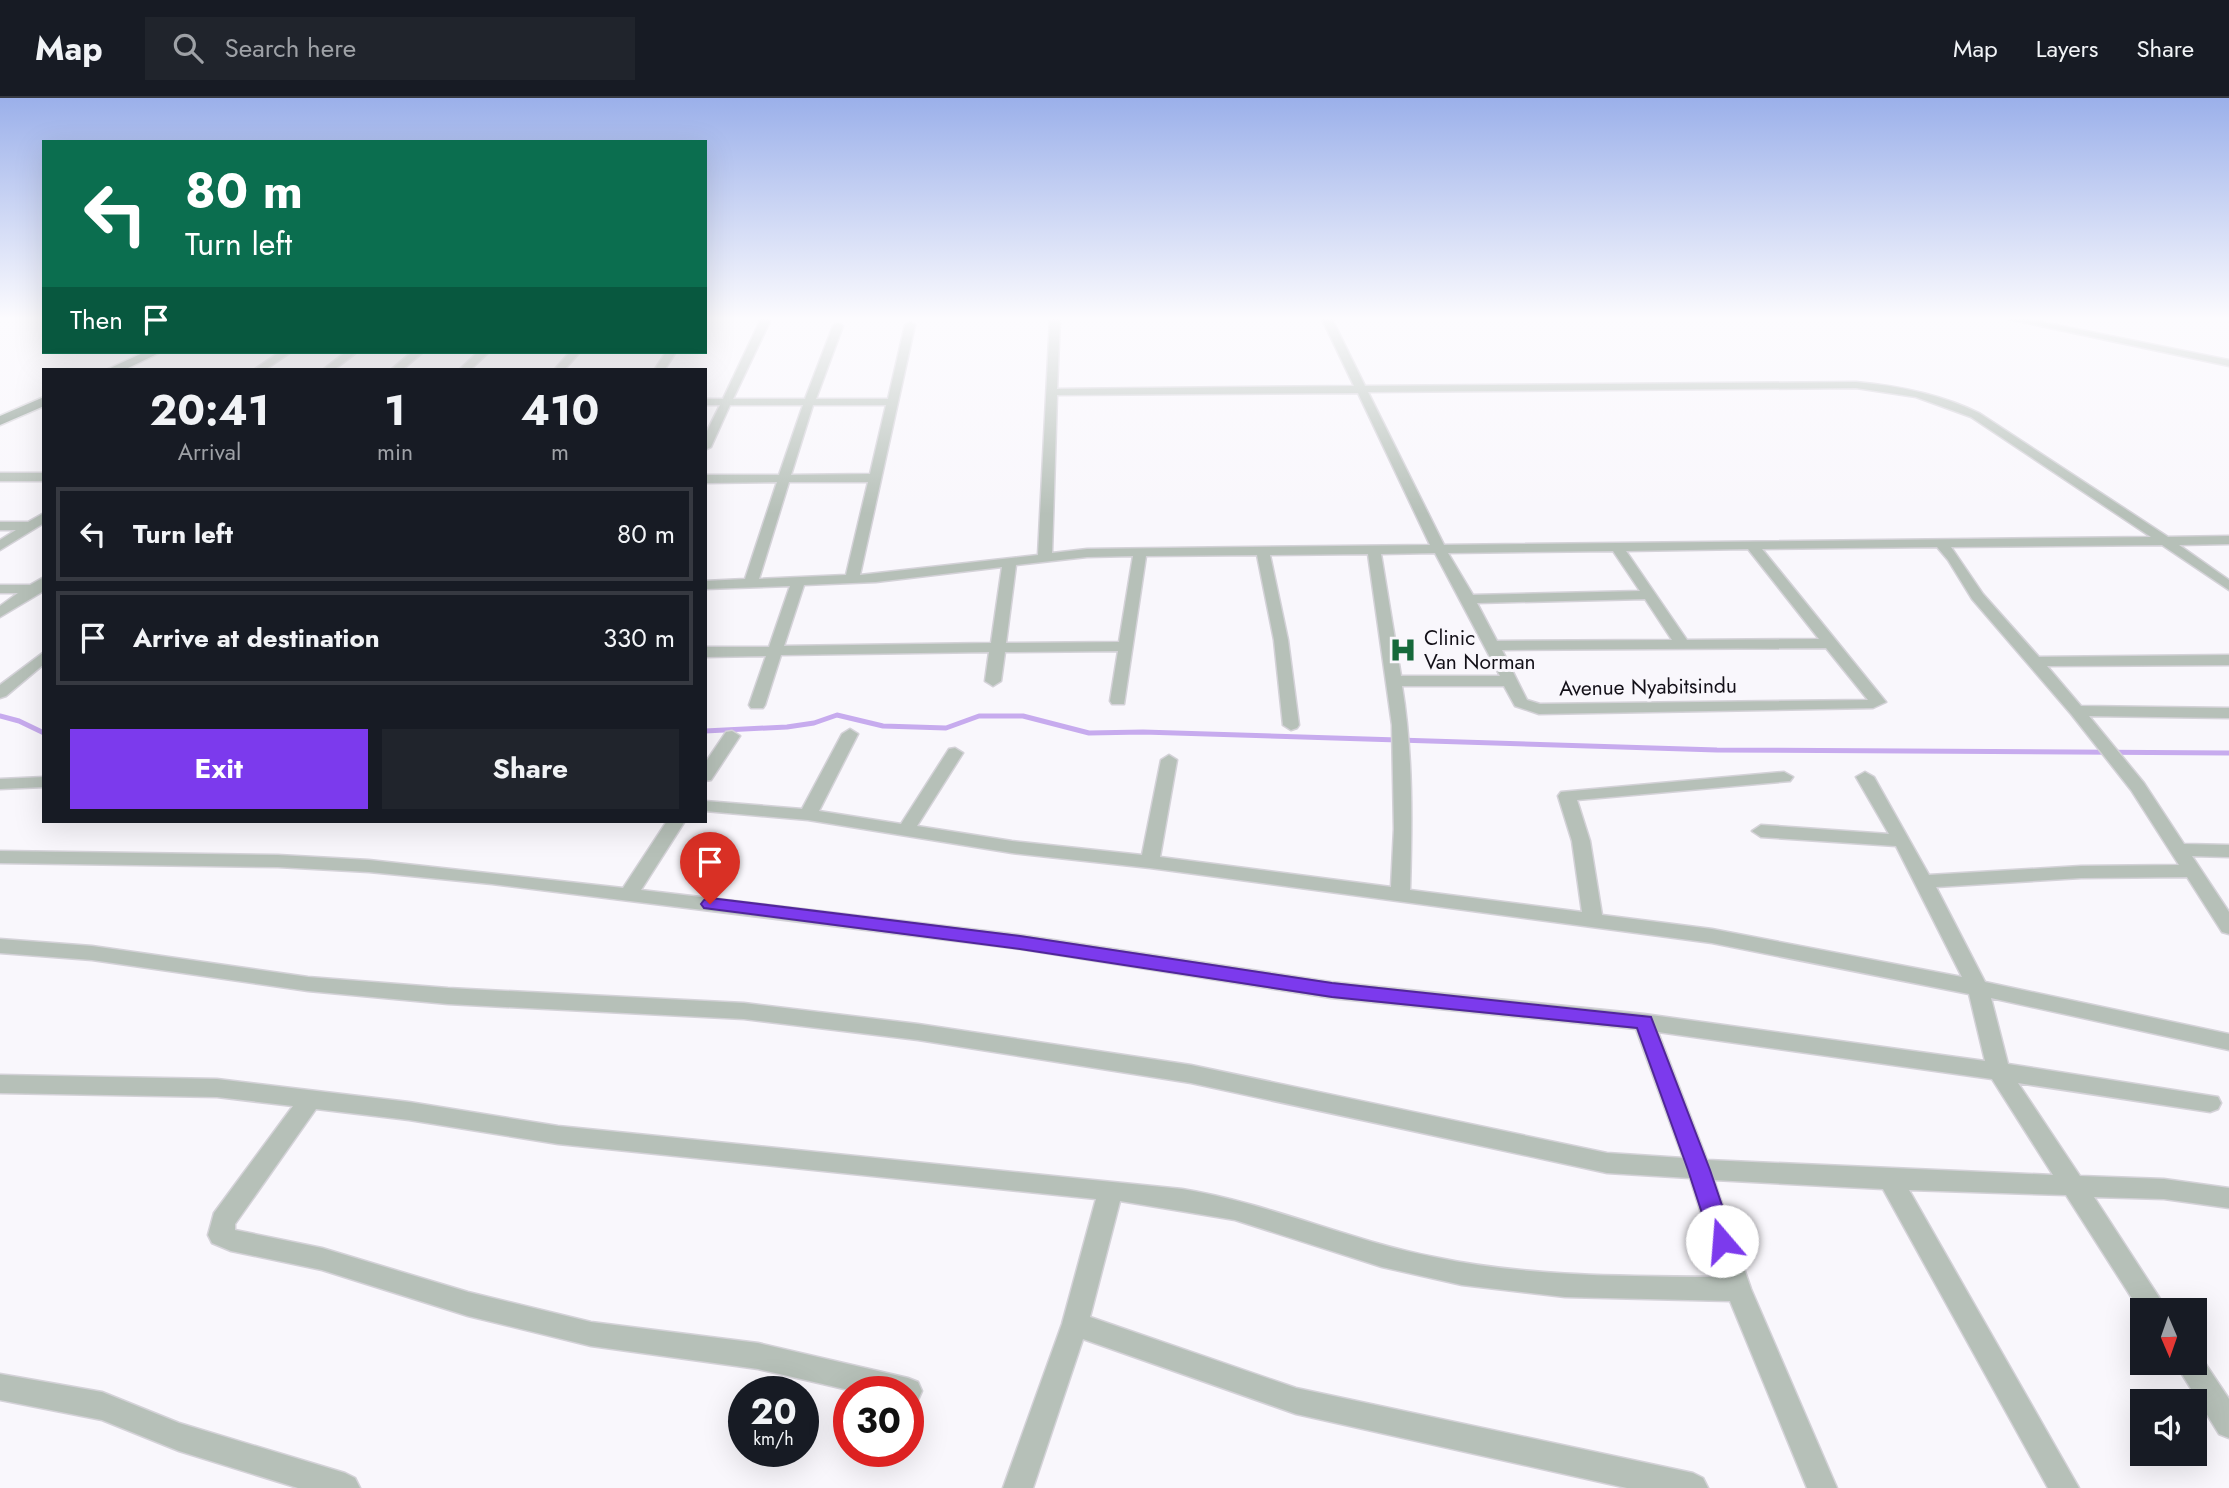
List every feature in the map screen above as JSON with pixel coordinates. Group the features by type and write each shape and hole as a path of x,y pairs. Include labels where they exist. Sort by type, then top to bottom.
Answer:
{"main road":[{"path":"0,421 42,402"}],"street":[{"path":"707,443 737,384"},
{"path":"750,584 816,384"},
{"path":"852,580 896,384"},
{"path":"1045,556 1053,384"},
{"name":"Avenue Nyabitsindu","path":"1359,384 1439,549 1468,598 1521,703 1539,709 1867,705 1878,702 1752,546"},
{"path":"1053,392 1856,385 1898,389 1943,400 1975,415 2168,542 2229,586"},
{"path":"707,402 892,401"},
{"path":"0,477 42,477"},
{"path":"707,479 875,478"},
{"path":"0,547 42,518"},
{"path":"0,526 31,526"},
{"path":"707,585 852,580 1045,556 1140,552 2229,540"},
{"path":"1942,545 1977,596 2077,710 2102,745 2138,787 2229,927"},
{"path":"1616,547 1682,643"},
{"path":"1374,550 1400,734 1403,829 1400,894"},
{"path":"1262,551 1281,640 1291,725"},
{"path":"1118,701 1140,552"},
{"path":"993,681 1010,560"},
{"path":"757,705 798,583"},
{"path":"0,589 40,586"},
{"path":"0,613 40,586"},
{"path":"1468,598 1651,595"},
{"path":"1491,646 1832,643"},
{"path":"707,652 1126,646"},
{"path":"0,692 42,658"},
{"path":"2036,662 2229,660"},
{"path":"1393,681 1510,681"},
{"path":"2077,710 2229,713"},
{"path":"808,816 850,734"},
{"path":"707,773 732,736"},
{"path":"905,831 955,753"},
{"path":"1150,862 1169,760"},
{"path":"1593,920 1581,841 1567,796 1784,777"},
{"path":"1865,778 1902,841 1978,988 1999,1072 2146,1298"},
{"path":"0,784 42,782"},
{"path":"707,806 808,816 1013,847 1150,862 1712,936 1978,988 2229,1042"},
{"path":"629,894 675,823"},
{"path":"1761,831 1902,841"},
{"path":"2179,850 2229,851"},
{"path":"0,857 222,859 356,865 629,894 1020,942 1332,990 1644,1022 1857,1050 2210,1103"},
{"path":"1924,882 2081,872 2192,871"},
{"path":"0,946 92,953 308,984 448,996 744,1011 892,1028 1178,1072 1607,1163 1699,1170 2164,1189 2229,1198"},
{"path":"1644,1022 1699,1170 1738,1289 1822,1488"},
{"path":"0,1084 217,1087 312,1098 571,1136 1111,1190 1183,1199 1250,1213 1394,1260 1461,1274 1535,1283 1738,1289"},
{"path":"312,1098 223,1221 221,1235 231,1240 322,1259 468,1304 551,1325 591,1334 758,1356 844,1376"},
{"path":"1890,1178 2064,1488"},
{"path":"1018,1488 1074,1324 1111,1190"},
{"path":"1074,1324 1296,1401 1693,1488"},
{"path":"2198,1376 2229,1424"},
{"path":"0,1387 102,1406 179,1437 345,1488"}],"waterway":[{"path":"707,731 787,727 814,723 837,715 883,726 946,728 979,716 1023,716 1089,733 1143,732 1717,750 2229,753"},
{"path":"0,716 19,721 42,732"}],"place":[{"name":"Clinic Van Norman","path":"1403,650"}],"route":[{"path":"710,904 1020,942 1332,990 1644,1022 1699,1170 1722,1241"}]}
